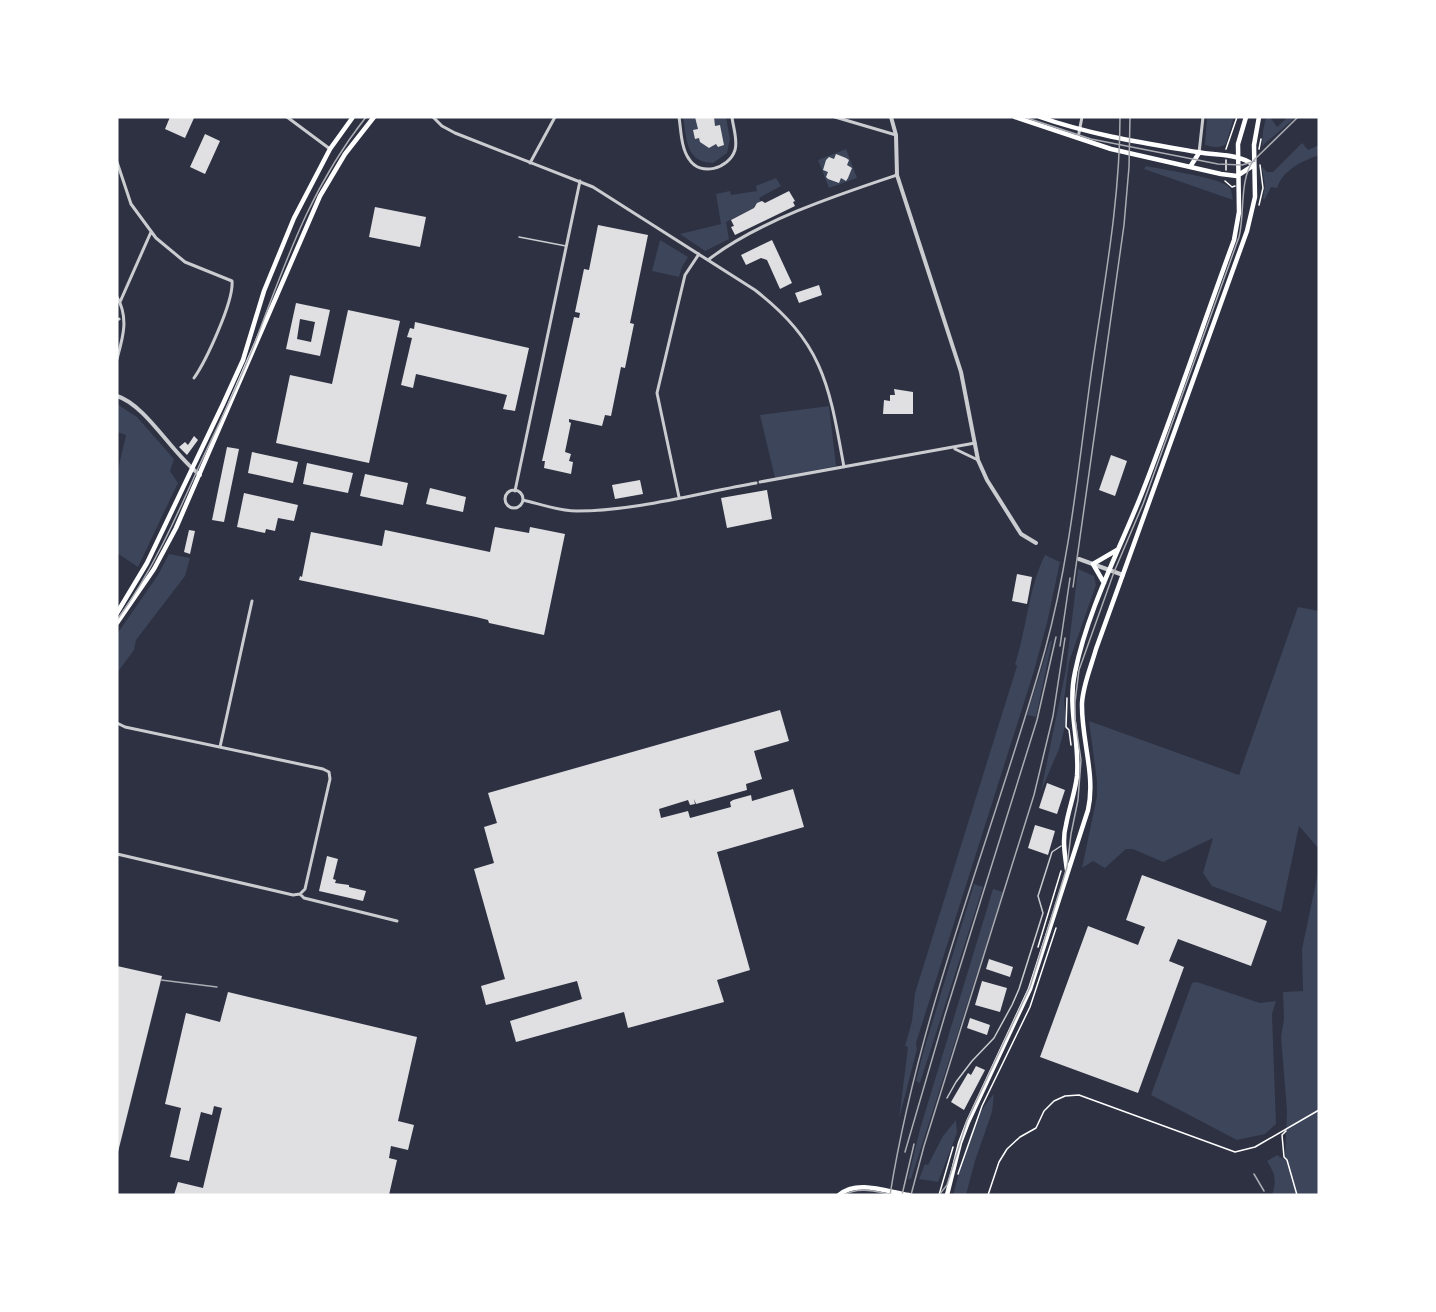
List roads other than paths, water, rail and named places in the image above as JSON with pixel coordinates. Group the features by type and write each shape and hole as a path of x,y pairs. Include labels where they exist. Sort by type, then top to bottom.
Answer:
{"main road":[{"path":"117,613 147,564 243,360 265,288 294,218 330,149 353,117"},
{"path":"117,623 138,594 165,549 200,475 320,196 345,154 374,117"},
{"path":"1015,117 1111,149 1225,175 1237,176 1257,164"},
{"path":"1040,117 1079,130 1199,153 1237,156 1257,164"},
{"path":"1065,869 1066,824 1073,801 1077,773 1071,711 1074,674 1086,632 1151,470 1234,240 1238,220 1235,186 1238,144 1246,117"},
{"path":"946,1195 960,1143 971,1115 1024,1005 1065,869 1080,837 1091,790 1083,719 1083,692 1096,649 1247,231 1255,197 1257,164 1254,137 1259,117"},
{"path":"1190,167 1199,153"},
{"path":"254,324 263,329"},
{"path":"1104,584 1093,564 1118,550"},
{"path":"838,1195 853,1187 909,1195"}],"street":[{"path":"287,117 330,149"},
{"path":"530,163 555,117"},
{"path":"679,117 688,158 697,166 711,169 722,166 735,150 732,117"},
{"path":"836,117 896,135"},
{"path":"891,117 896,135 897,175 961,372 978,460 987,480 1021,534 1036,543"},
{"path":"1078,139 1082,117"},
{"path":"1199,153 1203,117"},
{"path":"434,118 454,133 598,190 766,299 787,318 806,342 820,367 830,393 844,466"},
{"path":"117,162 131,204 151,232 185,262 232,282 233,288 227,308 202,368 194,378"},
{"path":"708,260 756,231 803,209 897,175"},
{"path":"515,491 580,181"},
{"path":"120,302 151,232"},
{"path":"679,497 657,393 685,275 699,254"},
{"path":"117,297 124,326 117,359"},
{"path":"117,396 140,411 200,475"},
{"path":"523,500 577,511 650,504 975,442"},
{"path":"953,448 978,460"},
{"path":"515,491 521,495 523,500"},
{"path":"515,491 510,492 506,497 508,506 517,508 523,500"},
{"path":"1079,559 1123,576"},
{"path":"220,747 252,601"},
{"path":"117,723 125,727 323,769 329,772 330,779 305,889 300,894 293,895 117,854"},
{"path":"300,894 304,898 397,921"}],"lane":[{"path":"519,237 567,246"},
{"path":"947,1098 972,1061 1003,1026 1019,989 1043,913 1038,896 1052,852 1058,846 1064,845"}],"tram line":[{"path":"117,620 152,564 182,504 243,371 290,252 315,197 347,143 366,117"},
{"path":"1024,117 1091,139 1218,164 1242,165 1255,161"},
{"path":"939,1195 947,1185 967,1121 1030,987 1067,867 1078,800 1081,760 1075,719 1079,670 1114,572 1143,504 1239,237 1244,186 1249,168 1254,160 1298,117"},
{"path":"844,1195 862,1190 894,1195"}],"railway":[{"path":"890,1195 903,1125 939,988 1025,718 1053,617 1072,517 1110,250 1117,184 1120,117"},
{"path":"1073,587 1124,225 1130,117"},
{"path":"1060,646 1070,578"},
{"path":"905,1152 1037,720 1056,637"},
{"path":"911,1195 924,1146 1034,795 1053,716 1065,638"},
{"path":"161,980 217,987"},
{"path":"902,1195 914,1144"},
{"path":"1254,1174 1264,1191"}]}
